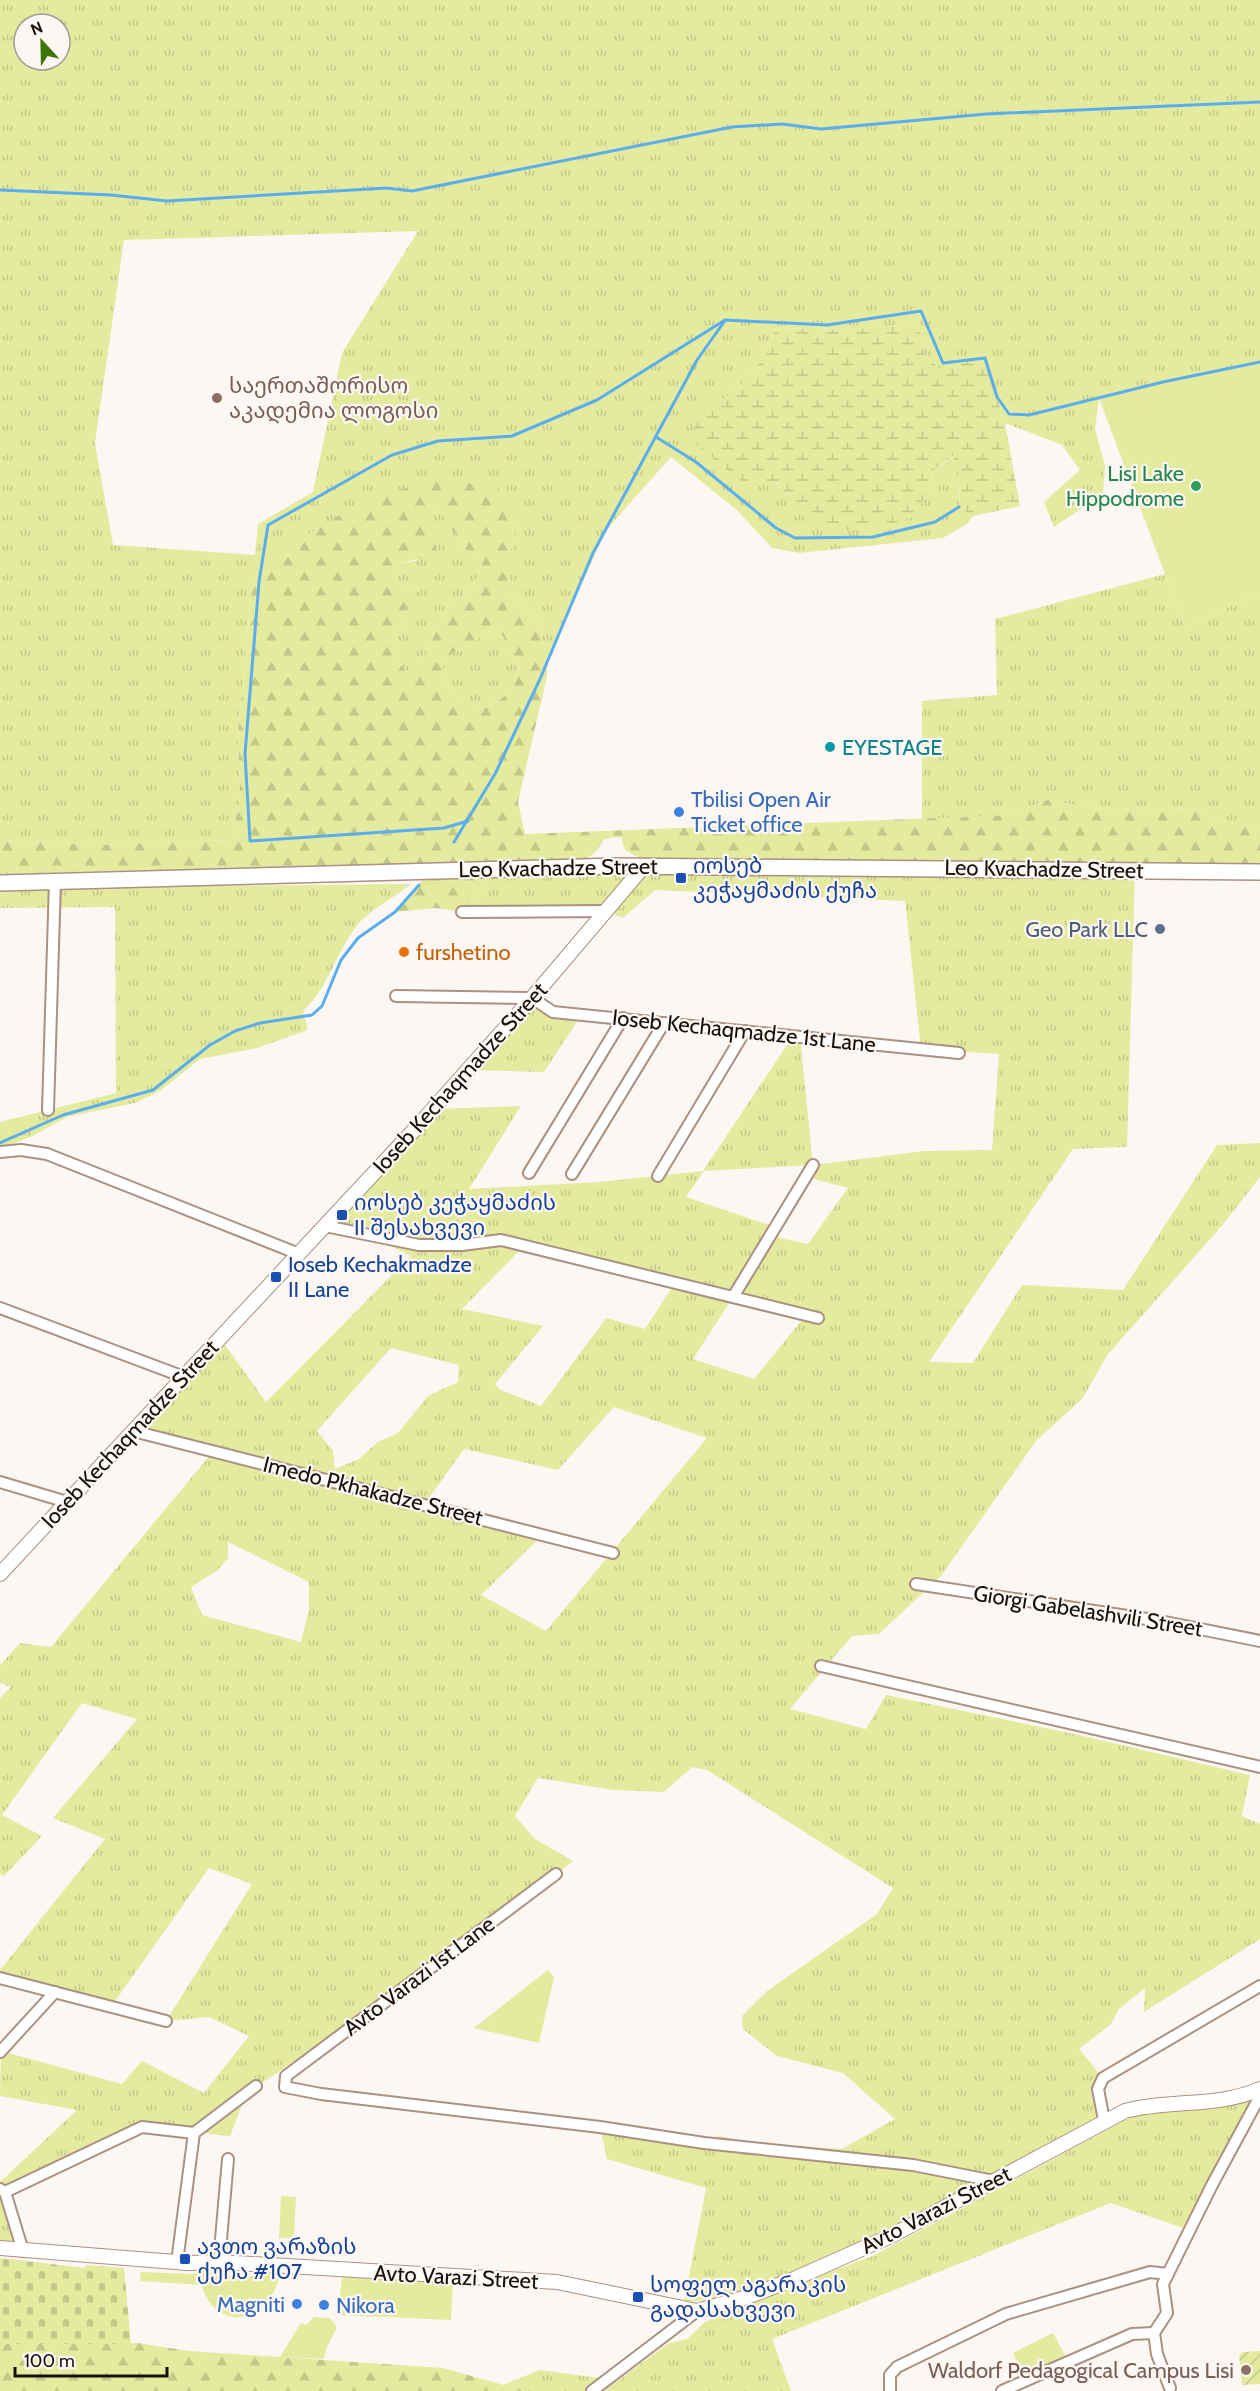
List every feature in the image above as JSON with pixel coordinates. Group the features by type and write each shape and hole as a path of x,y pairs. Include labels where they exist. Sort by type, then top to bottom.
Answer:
{"main road":[{"name":"Leo Kvachadze Street","path":"0,883 644,866 1260,873"}],"street":[{"name":"Ioseb Kechaqmadze Street","path":"0,1574 325,1226 532,998 644,866"},
{"path":"48,1110 55,881"},
{"path":"462,912 606,911"},
{"path":"396,996 532,998"},
{"name":"Ioseb Kechaqmadze 1st Lane","path":"532,998 553,1012 959,1053"},
{"path":"529,1173 623,1018"},
{"path":"572,1174 664,1023"},
{"path":"658,1176 745,1031"},
{"path":"0,1152 21,1150 47,1154 299,1254"},
{"path":"733,1297 813,1165"},
{"path":"325,1226 419,1245 462,1245 501,1240 818,1318"},
{"path":"0,1308 184,1377"},
{"name":"Imedo Pkhakadze Street","path":"134,1431 613,1553"},
{"path":"0,1482 67,1502"},
{"name":"Giorgi Gabelashvili Street","path":"916,1584 1160,1621 1260,1641"},
{"path":"821,1666 1260,1767"},
{"name":"Avto Varazi 1st Lane","path":"556,1874 286,2076 285,2087 321,2094 600,2127 704,2143 913,2165 994,2181"},
{"path":"0,1978 166,2021"},
{"path":"1104,2120 1098,2089 1103,2079 1260,1986"},
{"path":"0,2052 55,1992"},
{"path":"23,2252 3,2191 142,2127 194,2133 256,2086"},
{"name":"Avto Varazi Street","path":"0,2248 23,2252 177,2262 219,2262 557,2282 697,2311 747,2297 826,2266 893,2235 1104,2120 1143,2106 1227,2100 1260,2090"},
{"path":"1170,2388 1157,2354 1154,2333 1167,2313 1163,2284 1260,2096"},
{"path":"177,2262 194,2133"},
{"path":"219,2262 228,2159"},
{"path":"890,2391 890,2375 897,2367 1006,2314 1137,2275 1150,2272 1168,2274"},
{"path":"592,2391 697,2311"},
{"path":"1002,2391 1132,2334 1154,2333"}],"green space":[{"path":"0,0 1260,0 1260,362 1099,398 1095,429 1105,466 1103,494 1054,527 1044,502 1080,470 1062,445 1005,423 997,397 943,372 925,355 919,325 838,330 776,328 762,357 747,379 726,397 698,414 694,442 712,454 725,469 776,482 807,521 928,490 934,470 955,455 960,483 959,506 973,516 967,524 943,538 799,553 772,548 738,511 671,457 606,530 547,661 539,622 510,592 510,553 520,519 433,477 253,576 238,732 240,797 232,840 101,845 0,841","holes":["418,231 342,353 313,492 258,524 255,555 113,545 95,443 124,240"]},
{"path":"919,325 925,355 942,371 943,363 985,358 1005,423 1020,506 973,516 959,507 960,483 954,455 934,470 928,490 915,516 859,530 828,529 815,526 805,520 777,482 755,485 744,482 728,472 693,442 698,413 726,397 747,379 762,357 776,328 838,330"},
{"name":"Lisi Lake Hippodrome","path":"1260,362 1260,592 1185,627 1099,398"},
{"path":"433,477 498,488 520,519 510,553 510,592 539,622 547,661 547,676 518,802 525,834 1013,815 1047,800 1109,811 1194,808 1223,824 1244,824 1260,830 1260,867 643,860 625,850 621,837 606,839 592,855 585,859 0,874 0,841 101,845 232,840 240,797 238,732 253,576 294,543 342,514","holes":["428,505 443,515 465,549 484,559 470,594 449,603 426,653 407,672 392,656 405,610 418,591 402,584 392,575 401,563 431,556 437,547 414,517","500,631 520,667 518,676 510,690 498,701 483,708 474,709 446,686 442,660 481,637"]},
{"path":"428,505 443,515 465,549 484,559 470,594 449,603 426,653 407,672 392,656 405,610 418,591 402,584 392,575 401,563 415,561 437,548 413,516"},
{"path":"1165,574 1185,627 1260,592 1260,830 1244,824 1223,824 1194,808 1109,811 1047,800 1013,815 922,820 922,701 997,695 995,619"},
{"path":"500,631 520,667 518,676 510,690 498,701 473,709 446,686 442,660 481,637"},
{"path":"487,869 1135,870 1127,1147 1073,1149 929,1362 973,1363 1022,1285 1123,1290 1217,1145 1260,1143 1260,1177 1220,1228 1108,1354 1082,1399 1036,1441 941,1576 879,1634 852,1636 790,1709 866,1729 886,1695 1079,1735 1250,1775 1242,1816 1260,1824 1260,1939 1144,2012 1145,1988 1119,2009 1111,2024 1079,2049 1103,2078 1104,2120 1002,2178 747,2297 684,2302 706,2188 607,2159 600,2127 704,2143 718,2136 759,2143 842,2149 895,2119 843,2073 777,2056 743,2029 742,2016 767,1991 877,1914 893,1888 707,1770 692,1767 664,1792 614,1790 538,1778 515,1816 535,1839 573,1861 456,1950 253,2089 245,2097 230,2136 142,2127 6,2192 23,2251 0,2248 0,2182 77,2110 0,2096 1,2051 122,2084 142,2061 204,2093 249,2036 209,2017 166,2021 252,1884 209,1868 111,2007 0,1978 0,1970 105,1839 53,1818 137,1719 82,1703 2,1815 42,1836 4,1876 0,1874 0,1698 11,1687 0,1683 0,1665 20,1643 51,1647 211,1454 133,1431 220,1338 266,1402 411,1256 332,1218 434,1109 521,1106 469,1189 599,1182 703,1171 793,1036 800,1037 813,1165 924,1151 992,1150 999,1054 921,1049 905,901 655,890 623,918 606,911 462,912 481,889","holes":["812,1165 806,1177 848,1188 808,1244 770,1236 775,1227 686,1197 704,1171","524,1246 675,1283 645,1329 606,1318 541,1406 501,1390 495,1384 543,1326 462,1309","733,1297 806,1315 754,1379 693,1359","391,1348 459,1365 458,1382 428,1396 398,1433 378,1442 359,1459 335,1469 333,1451 317,1431","614,1407 707,1438 546,1631 481,1595 547,1531 426,1502 464,1449 558,1470","228,1542 309,1582 309,1610 301,1642 202,1615 191,1587 218,1570 228,1558"]},
{"path":"487,869 481,889 462,912 436,908 395,912 431,870"},
{"path":"411,884 370,913 350,935 319,992 303,1011 308,1030 257,1048 200,1059 160,1091 135,1103 67,1117 33,1136 0,1149 0,1122 116,1093 115,907 0,908 0,888"},
{"path":"532,998 553,1012 582,1014 544,1072 468,1070"},
{"path":"548,1970 554,1977 539,2043 474,2028"},
{"path":"1251,2097 1253,2101 1183,2228 1111,2203 772,2339 791,2391 604,2391 669,2343 687,2339 705,2322 748,2302 873,2256 1131,2117 1146,2113 1220,2105"},
{"path":"281,2196 296,2197 294,2238 279,2238"},
{"path":"0,2258 85,2268 86,2265 124,2268 131,2344 0,2344"},
{"path":"206,2270 238,2277 270,2272 279,2278 276,2288 264,2305 246,2316 236,2317 226,2315 213,2307 201,2285 140,2281 141,2272 193,2274"},
{"path":"342,2277 453,2284 451,2320 338,2315"},
{"path":"314,2317 330,2318 337,2327 326,2349 324,2359 280,2357 301,2323 306,2325"},
{"path":"1053,2333 1066,2357 1024,2377 1013,2353"},
{"path":"138,2343 189,2351 443,2368 525,2391 0,2391 0,2344"},
{"path":"1260,2351 1260,2384 1242,2385 1239,2355 1242,2352"},
{"path":"540,2370 599,2378 585,2391 525,2391 503,2385"}],"waterway":[{"path":"0,190 111,195 167,201 387,188 412,191 732,127 782,124 821,129 986,114 1260,102"},
{"path":"468,821 444,828 250,841 245,754 259,582 268,525 392,455 438,441 512,436 597,400 725,320 827,325 921,311 943,363 985,358 997,397 1009,414 1029,415 1163,382 1260,362"},
{"path":"454,842 495,774 540,679 593,553 697,360 724,322"},
{"path":"656,437 696,462 776,528 795,538 873,537 935,522 959,507"},
{"path":"0,1143 63,1115 153,1090 210,1045 235,1031 260,1023 312,1015 322,1006 341,960 358,938 395,912 419,885"}],"place":[{"name":"საერთაშორისო აკადემია ლოგოსი","path":"217,398"},
{"name":"Lisi Lake Hippodrome","path":"1196,486"},
{"name":"EYESTAGE","path":"830,747"},
{"name":"Tbilisi Open Air Ticket office","path":"679,812"},
{"name":"იოსებ კეჭაყმაძის ქუჩა","path":"681,878"},
{"name":"Geo Park LLC","path":"1160,929"},
{"name":"furshetino","path":"404,952"},
{"name":"იოსებ კეჭაყმაძის II შესახვევი","path":"342,1215"},
{"name":"Ioseb Kechakmadze II Lane","path":"276,1277"},
{"name":"ავთო ვარაზის ქუჩა #107","path":"185,2259"},
{"name":"სოფელ აგარაკის გადასახვევი","path":"638,2297"},
{"name":"Magniti","path":"297,2304"},
{"name":"Nikora","path":"324,2305"},
{"name":"Waldorf Pedagogical Campus Lisi","path":"1246,2370"}]}
